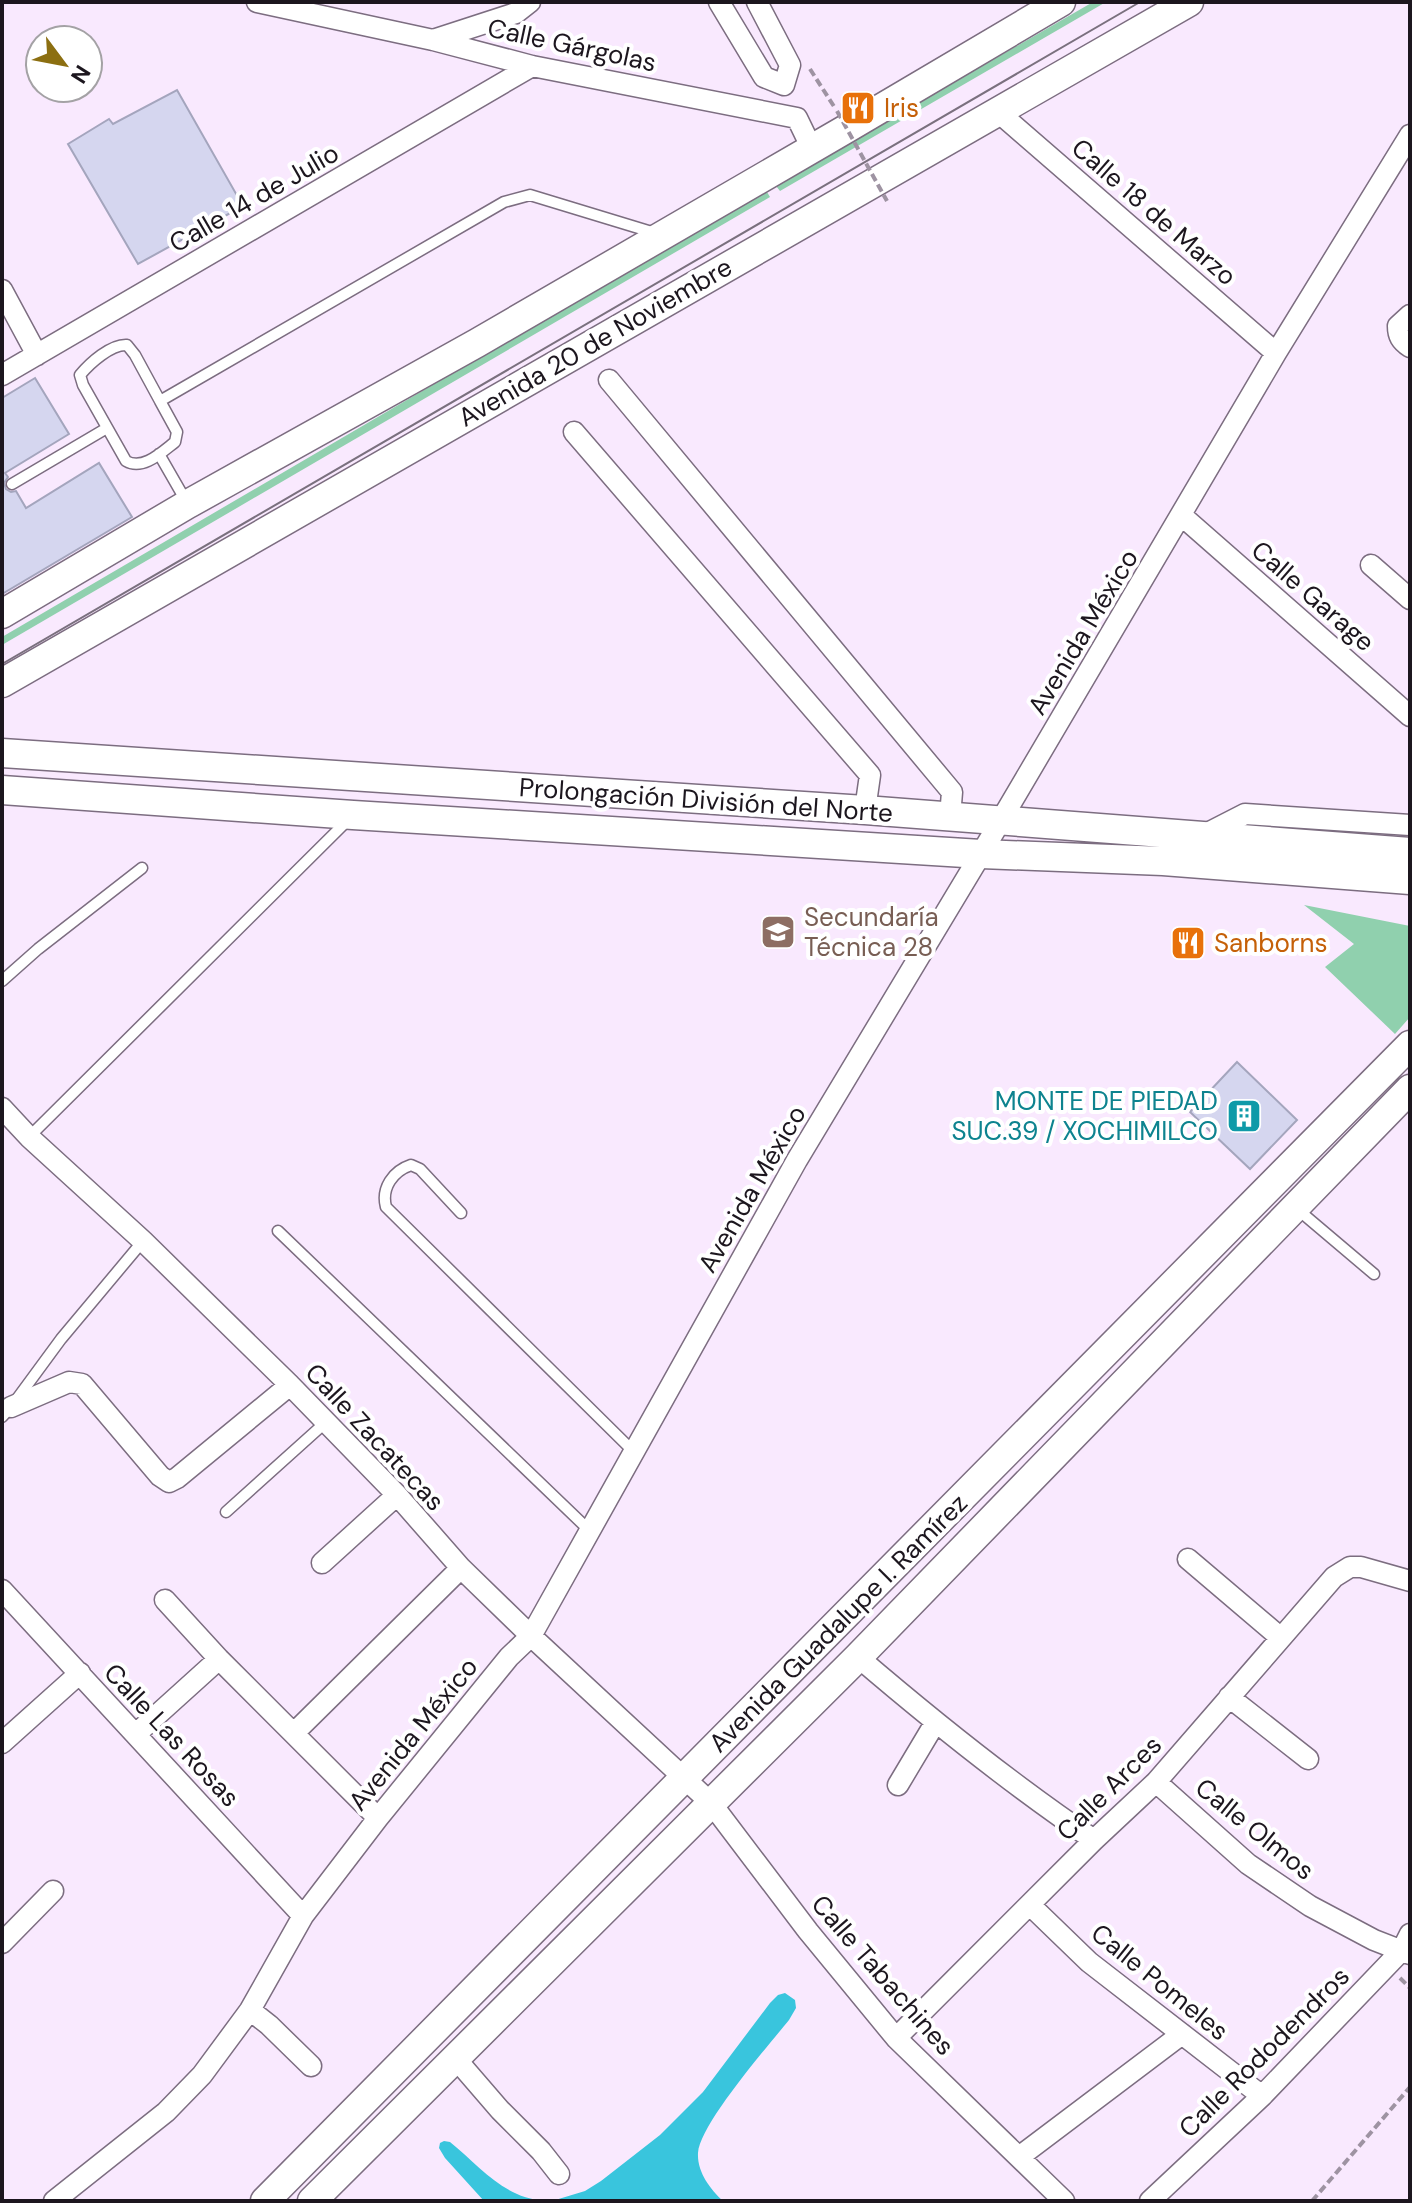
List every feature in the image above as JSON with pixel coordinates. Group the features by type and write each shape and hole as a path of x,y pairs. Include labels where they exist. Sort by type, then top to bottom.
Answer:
{"main road":[{"path":"2,614 188,504 477,343 1061,2"},
{"name":"Avenida 20 de Noviembre","path":"2,683 1189,2"},
{"name":"Prolongación División del Norte","path":"2,753 865,810 1410,852"},
{"name":"Prolongación División del Norte","path":"2,790 981,854 1163,861 1410,880"},
{"name":"Avenida Guadalupe I. Ramírez","path":"265,2201 1410,1045"},
{"name":"Avenida Guadalupe I. Ramírez","path":"312,2201 858,1657 1410,1089"}],"street":[{"name":"Calle Gárgolas","path":"257,2 433,40 532,66 797,118"},
{"path":"433,40 516,13 530,2"},
{"path":"719,2 764,77 784,85"},
{"path":"757,2 790,65 784,85 812,149"},
{"name":"Calle 14 de Julio","path":"2,375 532,66"},
{"name":"Calle 18 de Marzo","path":"997,111 1276,353"},
{"name":"Avenida México","path":"54,2201 166,2112 202,2075 250,2010 303,1916 509,1657 531,1636 797,1160 1276,353 1410,135"},
{"path":"2,290 37,355"},
{"path":"1410,315 1398,326 1398,335 1410,347"},
{"path":"609,380 952,792 950,817"},
{"path":"574,432 870,775 865,810"},
{"name":"Calle Garage","path":"1181,515 1410,716"},
{"path":"1371,565 1410,599"},
{"path":"1163,861 1245,814 1410,825"},
{"name":"Calle Zacatecas","path":"2,1108 290,1385 397,1495 461,1568 711,1803"},
{"path":"7,1412 69,1382 82,1384 160,1476 169,1482 290,1385"},
{"path":"322,1563 397,1495"},
{"path":"1188,1559 1281,1638"},
{"name":"Calle Arces","path":"896,2038 1156,1782 1334,1577 1350,1567 1361,1567 1410,1581"},
{"path":"294,1733 461,1568"},
{"name":"Calle Las Rosas","path":"2,1590 303,1916"},
{"path":"165,1600 219,1659 378,1818"},
{"path":"858,1657 935,1723 1038,1803 1094,1840"},
{"path":"136,1734 219,1659"},
{"path":"2,1743 80,1673"},
{"path":"1229,1697 1308,1759"},
{"path":"898,1785 935,1723"},
{"name":"Calle Olmos","path":"1156,1782 1248,1864 1298,1898 1374,1940 1407,1946"},
{"name":"Calle Tabachines","path":"711,1803 808,1931 896,2038 1064,2201"},
{"path":"2,1943 53,1891"},
{"name":"Calle Pomeles","path":"1030,1905 1089,1962 1262,2096"},
{"name":"Calle Rododendros","path":"1150,2201 1262,2096 1407,1946"},
{"path":"250,2010 311,2066"},
{"path":"1019,2157 1182,2034"},
{"path":"456,2059 559,2174"}],"lane":[{"path":"160,401 504,202 530,195 661,235"},
{"path":"120,345 127,345 160,401 177,432 175,442 143,464 132,464 126,461 80,375 87,366 120,345"},
{"path":"12,484 107,428"},
{"path":"159,454 188,504"},
{"path":"29,1137 353,815"},
{"path":"2,981 142,868"},
{"path":"461,1213 420,1169 411,1165 402,1168 387,1184 383,1197 386,1207 634,1452"},
{"path":"1294,1207 1374,1274"},
{"path":"278,1231 590,1531"},
{"path":"7,1412 61,1339 143,1241"},
{"path":"226,1512 326,1422"}],"path":[{"path":"811,69 887,201"},
{"path":"1312,2201 1410,2087"}],"green space":[{"path":"1093,2 1106,2 780,191 776,186 767,192 770,197 2,645 2,637 661,251"},
{"path":"1304,905 1410,926 1410,1017 1395,1034 1325,967 1354,944"}],"water":[{"path":"785,1993 795,2000 796,2008 722,2105 698,2153 702,2173 723,2201 552,2201 585,2191 660,2135 703,2092 770,2003"},
{"path":"444,2141 450,2142 505,2188 531,2199 546,2201 484,2201 445,2158 439,2148"}],"building":[{"path":"177,90 243,206 138,264 68,144 109,119 113,124"},
{"path":"35,378 69,434 5,473 8,477 4,483 6,489 16,491 26,508 99,463 132,517 2,594 2,398"},
{"name":"MONTE DE PIEDAD SUC.39 / XOCHIMILCO","path":"1237,1062 1297,1120 1250,1169 1190,1112"}],"tram line":[{"path":"2,664 1140,2"}],"place":[{"name":"Iris","path":"858,108"},
{"name":"Secundaría Técnica 28","path":"778,932"},
{"name":"Sanborns","path":"1188,943"},
{"name":"MONTE DE PIEDAD SUC.39 / XOCHIMILCO","path":"1244,1116"}]}
